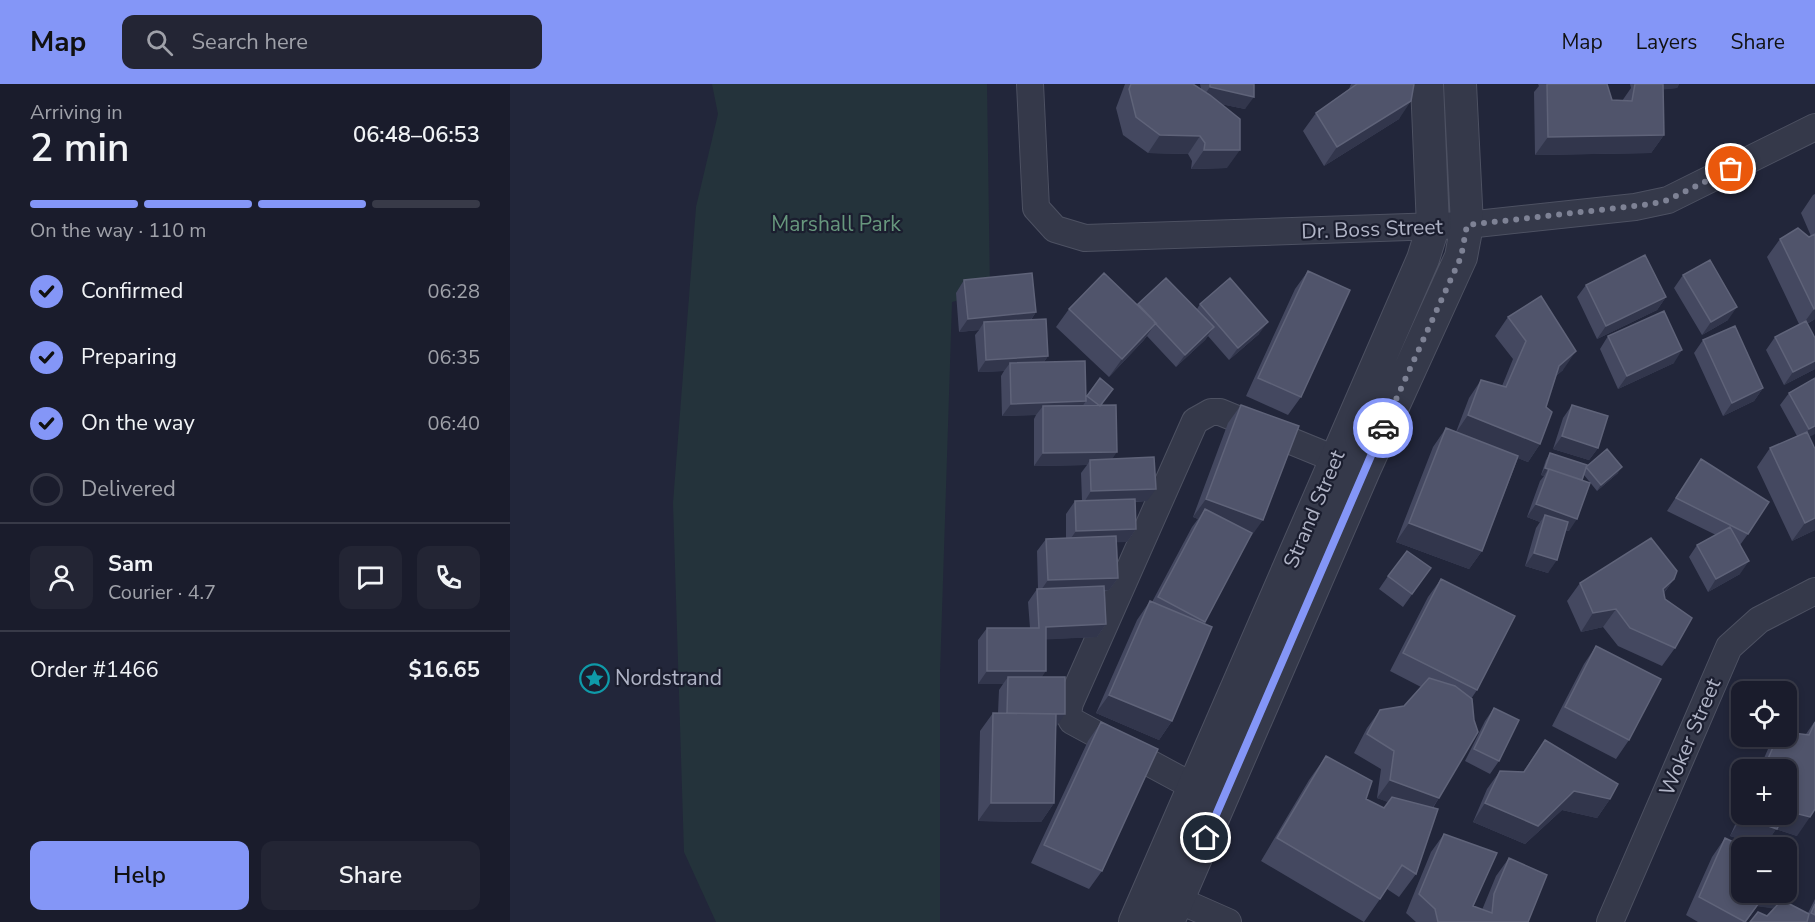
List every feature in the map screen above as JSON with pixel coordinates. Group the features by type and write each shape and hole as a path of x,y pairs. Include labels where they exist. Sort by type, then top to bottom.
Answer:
{"street":[{"name":"Dr. Boss Street","path":"1030,84 1036,208 1055,229 1085,238 1433,227 1635,207 1668,200 1815,128"},
{"name":"Strand Street","path":"1166,903 1194,786 1424,259 1433,227 1427,84"},
{"name":"Strand Street","path":"1135,922 1166,903 1461,257 1467,225 1460,84"},
{"path":"1194,786 1072,721 1068,713 1070,704 1195,421 1211,412 1220,412 1335,459"},
{"name":"Woker Street","path":"1610,922 1729,647 1759,620 1815,591"},
{"path":"1166,903 1228,922"}],"green space":[{"name":"Marshall Park","path":"712,84 987,84 990,292 952,302 940,673 940,922 716,922 684,852 673,503 696,207 718,114"}],"building":[{"path":"1131,84 1193,84 1240,119 1240,150 1204,150 1205,143 1200,136 1160,135 1136,117 1129,89"},
{"path":"1210,84 1254,84 1254,97 1210,87"},
{"path":"1357,84 1414,84 1411,101 1337,147 1316,113"},
{"path":"1547,84 1607,84 1612,100 1632,101 1635,84 1663,84 1664,135 1548,137"},
{"path":"1798,228 1809,237 1815,234 1814,309 1780,239"},
{"path":"1645,255 1666,297 1606,326 1586,285"},
{"path":"1710,260 1737,307 1711,322 1683,275"},
{"path":"1308,271 1350,290 1301,397 1258,378"},
{"path":"1032,273 1036,312 968,319 964,280"},
{"path":"1104,273 1156,323 1122,359 1069,309"},
{"path":"1166,278 1214,327 1185,355 1138,304"},
{"path":"1230,278 1268,322 1238,348 1200,304"},
{"path":"1541,296 1576,351 1559,366 1546,407 1552,412 1540,444 1468,415 1481,380 1506,387 1526,341 1508,317"},
{"path":"1664,311 1682,350 1627,376 1608,336"},
{"path":"1046,319 1048,356 986,360 984,322"},
{"path":"1806,321 1815,338 1815,361 1793,372 1775,337"},
{"path":"1735,326 1763,388 1732,403 1703,340"},
{"path":"1085,361 1086,401 1011,404 1010,363"},
{"path":"1100,378 1113,389 1100,406 1087,396"},
{"path":"1815,378 1815,426 1809,429 1789,393"},
{"path":"1116,405 1117,452 1043,453 1043,406"},
{"path":"1241,405 1299,426 1263,520 1206,499"},
{"path":"1572,405 1608,416 1598,448 1562,436"},
{"path":"1446,428 1518,456 1482,551 1409,523"},
{"path":"1807,432 1815,449 1815,518 1805,523 1770,448"},
{"path":"1607,449 1622,467 1601,485 1586,467"},
{"path":"1550,453 1587,465 1582,480 1545,468"},
{"path":"1154,457 1156,489 1091,491 1090,460"},
{"path":"1701,459 1769,502 1748,534 1676,498"},
{"path":"1549,469 1590,483 1577,519 1536,504"},
{"path":"1135,499 1136,529 1076,531 1075,501"},
{"path":"1205,509 1252,533 1205,622 1158,597"},
{"path":"1545,515 1568,522 1557,560 1534,553"},
{"path":"1730,527 1749,561 1716,579 1697,545"},
{"path":"1116,536 1118,578 1048,580 1046,539"},
{"path":"1651,538 1677,571 1674,579 1663,589 1665,599 1692,618 1675,648 1630,628 1616,609 1593,613 1580,583"},
{"path":"1407,551 1431,568 1412,594 1388,576"},
{"path":"1441,579 1515,616 1477,690 1403,653"},
{"path":"1104,586 1106,624 1046,627 1046,671 987,671 987,628 1039,628 1037,589"},
{"path":"1150,601 1212,627 1172,721 1109,695"},
{"path":"1596,646 1661,679 1629,740 1565,707"},
{"path":"1008,677 1065,677 1065,714 1007,713"},
{"path":"1429,678 1455,686 1472,699 1478,732 1439,798 1390,780 1394,751 1367,734 1380,710 1404,706"},
{"path":"1494,708 1519,720 1499,761 1474,749"},
{"path":"993,713 1056,714 1054,803 991,803"},
{"path":"1101,722 1158,749 1102,871 1044,845"},
{"path":"1815,722 1815,809 1810,817 1797,814 1797,759 1768,759 1773,747 1797,747 1797,733 1809,735"},
{"path":"1545,740 1618,784 1610,799 1574,791 1538,826 1485,803 1500,771 1524,772"},
{"path":"1326,756 1372,781 1366,799 1384,808 1392,797 1438,809 1416,874 1402,865 1380,899 1277,838"},
{"path":"1765,825 1779,825 1777,829"},
{"path":"1444,834 1497,853 1473,906 1492,913 1494,894 1509,858 1547,875 1528,922 1438,922 1435,909 1419,894"},
{"path":"1725,838 1731,841 1731,903 1759,903 1745,922 1699,897"},
{"path":"1779,903 1788,903 1809,914 1807,922 1750,922 1758,912 1767,916"}],"way so far":[{"path":"1383,428 1461,257 1467,225 1652,204 1668,200 1731,169"}],"place":[{"name":"Nordstrand","path":"594,678"}],"route":[{"path":"1206,838 1383,428"}]}
